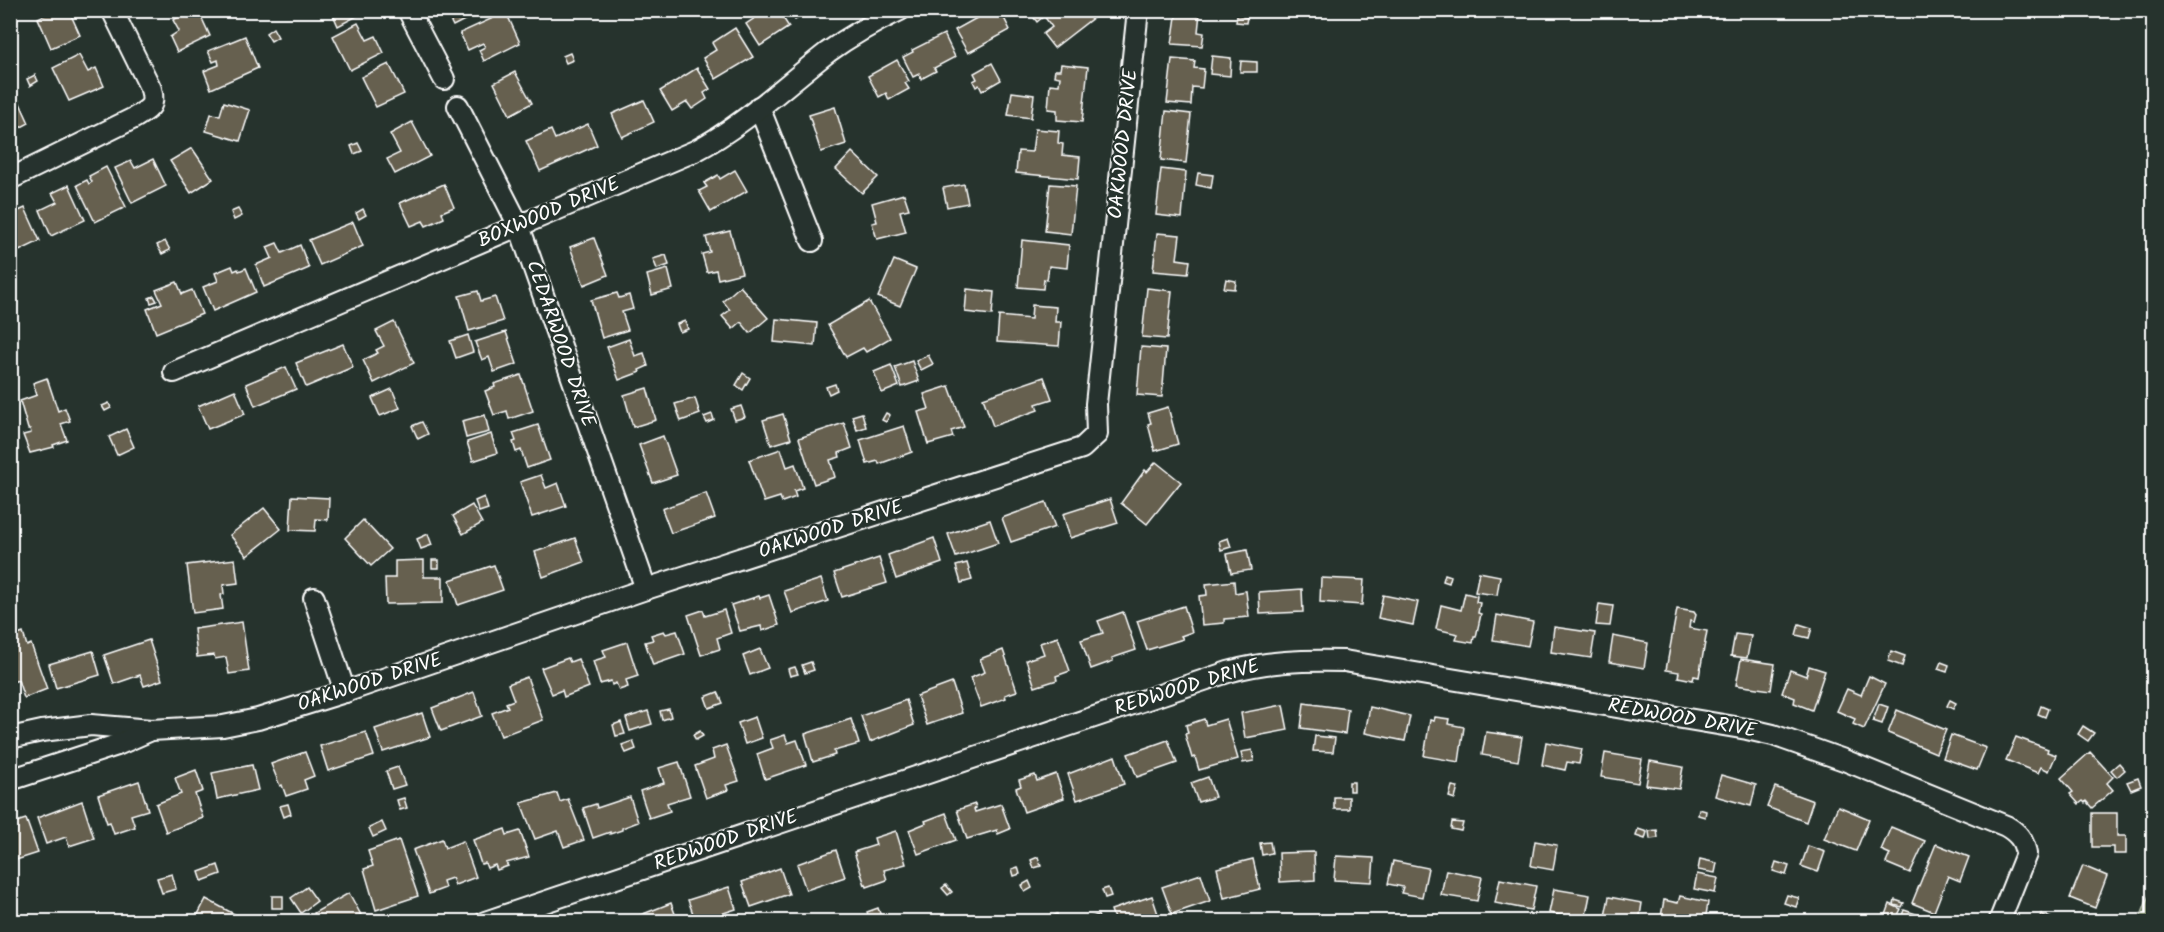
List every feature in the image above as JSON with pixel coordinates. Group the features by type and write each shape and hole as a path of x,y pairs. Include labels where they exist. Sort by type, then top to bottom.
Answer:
{"street":[{"path":"10,178 134,118 152,105 154,99 151,89 112,10"},
{"path":"408,10 444,79"},
{"name":"BOXWOOD DRIVE","path":"174,372 695,151 723,135 829,51 900,10"},
{"name":"OAKWOOD DRIVE","path":"10,738 42,731 91,725 151,730 223,726 258,719 345,692 646,589 1082,448 1097,434 1096,404 1138,10"},
{"name":"CEDARWOOD DRIVE","path":"458,106 519,226 646,589"},
{"path":"759,107 812,241"},
{"path":"314,598 345,692"},
{"name":"REDWOOD DRIVE","path":"485,921 1228,672 1254,665 1301,660 1344,661 1747,729 1782,738 1844,760 2015,831 2024,845 2026,854 1999,921"},
{"name":"OAKWOOD DRIVE","path":"10,780 117,746 151,730"}],"green space":[{"path":"2153,885 2153,921 2139,921"}],"building":[{"path":"55,10 66,10 67,14 70,13 80,35 51,48 38,18"},
{"path":"151,10 166,10 153,16"},
{"path":"192,10 198,10 210,36 177,52 170,37 179,31 173,20"},
{"path":"331,10 362,10 363,13 338,26"},
{"path":"445,10 484,10 453,26"},
{"path":"767,10 778,10 789,27 760,46 746,24"},
{"path":"790,10 813,10 795,20"},
{"path":"991,10 1000,10 1010,30 968,53 955,30"},
{"path":"1028,10 1089,10 1094,17 1054,48 1043,34 1052,27 1044,16 1037,22"},
{"path":"1177,10 1200,13 1198,32 1204,33 1202,46 1172,44"},
{"path":"506,12 520,43 484,61 479,50 485,47 483,43 468,50 460,33"},
{"path":"1237,15 1247,17 1246,23 1236,22"},
{"path":"358,23 367,40 376,36 384,53 350,70 333,36"},
{"path":"273,28 278,37 271,41 266,33"},
{"path":"735,28 753,57 716,79 703,58 716,50 712,43"},
{"path":"944,34 955,57 934,68 936,71 921,79 919,74 913,77 903,57"},
{"path":"245,36 258,68 211,89 204,71 219,65 218,60 213,62 208,51"},
{"path":"570,53 573,60 566,63 563,56"},
{"path":"79,55 88,72 96,68 104,86 69,101 53,68"},
{"path":"1212,56 1231,58 1230,76 1210,74"},
{"path":"1172,59 1195,61 1194,68 1204,69 1202,88 1192,87 1191,105 1167,103"},
{"path":"897,60 909,81 905,83 909,89 889,100 886,93 879,97 868,76"},
{"path":"1241,61 1257,62 1257,72 1240,72"},
{"path":"992,63 1001,80 982,91 973,81 977,79 974,73"},
{"path":"389,64 404,94 376,107 361,77"},
{"path":"1061,64 1088,67 1082,122 1057,120 1057,110 1048,109 1050,84 1059,85 1060,77 1054,76 1055,70 1060,70"},
{"path":"697,68 710,89 704,93 707,99 692,109 687,102 672,111 660,91"},
{"path":"515,72 532,103 510,115 494,83"},
{"path":"35,75 38,81 30,86 27,79"},
{"path":"14,90 29,123 14,131 10,125 10,92"},
{"path":"1012,92 1034,95 1031,118 1008,115"},
{"path":"644,100 654,122 622,137 612,114"},
{"path":"224,102 250,110 240,141 206,131 211,114 220,115"},
{"path":"835,107 846,144 821,152 809,115"},
{"path":"1166,111 1191,114 1186,163 1161,160"},
{"path":"412,122 430,156 395,174 387,159 400,153 390,134"},
{"path":"588,124 597,145 540,171 526,141 551,130 555,139"},
{"path":"1035,129 1059,131 1058,143 1063,144 1062,155 1080,157 1078,179 1016,173 1018,151 1032,152"},
{"path":"358,143 362,151 354,154 351,146"},
{"path":"192,148 213,179 191,193 170,161"},
{"path":"852,152 878,177 862,193 836,169"},
{"path":"153,159 166,186 132,203 115,168 131,161 135,168"},
{"path":"106,167 126,207 95,222 77,185 87,180 89,184 92,182 89,176"},
{"path":"1161,169 1186,172 1182,218 1156,215"},
{"path":"735,170 747,191 711,212 699,191 707,187 704,183 718,175 720,179"},
{"path":"1198,173 1213,175 1211,188 1196,185"},
{"path":"444,184 454,207 442,212 444,218 426,226 423,221 411,226 400,203"},
{"path":"964,184 968,203 947,207 943,188"},
{"path":"1050,184 1076,186 1071,234 1045,231"},
{"path":"69,185 85,220 51,236 40,210 57,202 52,193"},
{"path":"904,194 909,209 900,211 906,232 877,239 872,223 877,222 872,203"},
{"path":"25,208 40,241 17,252 10,239 10,215"},
{"path":"238,209 242,216 234,220 231,212"},
{"path":"363,209 366,215 359,219 356,213"},
{"path":"353,222 363,246 320,265 309,240"},
{"path":"730,231 742,273 718,279 716,270 707,272 702,254 710,252 706,237"},
{"path":"1157,233 1180,235 1177,259 1190,261 1188,274 1153,271"},
{"path":"594,238 608,275 584,285 570,247"},
{"path":"1022,240 1069,245 1067,268 1049,266 1043,289 1018,287"},
{"path":"165,241 170,250 162,254 157,245"},
{"path":"277,243 282,253 300,245 309,268 264,287 256,265 272,258 267,247"},
{"path":"666,255 669,265 657,269 653,259"},
{"path":"894,260 916,269 900,306 878,297"},
{"path":"232,266 234,271 246,268 256,292 213,311 203,287 218,281 215,273"},
{"path":"668,269 673,289 652,295 647,275"},
{"path":"1226,279 1236,281 1235,289 1224,288"},
{"path":"177,282 182,294 192,290 202,314 156,333 147,309 162,303 156,290"},
{"path":"740,286 768,318 750,333 741,322 733,329 722,316 730,310 723,301"},
{"path":"1147,288 1172,291 1167,339 1142,337"},
{"path":"967,289 994,292 992,315 965,312"},
{"path":"478,291 481,301 495,297 503,321 469,331 459,296"},
{"path":"617,293 619,298 629,295 633,309 622,312 628,330 602,338 591,300"},
{"path":"154,296 157,301 151,303 149,298"},
{"path":"869,301 890,338 866,352 863,348 846,357 828,325"},
{"path":"1032,305 1056,307 1055,322 1061,322 1059,346 997,342 999,316 1031,319"},
{"path":"776,319 817,323 815,346 774,342"},
{"path":"685,321 688,329 680,332 677,324"},
{"path":"394,322 414,363 374,383 363,360 378,353 376,350 384,346 376,331"},
{"path":"506,332 517,364 494,372 489,357 482,360 475,342"},
{"path":"468,335 473,352 456,358 450,341"},
{"path":"629,339 635,356 644,353 648,366 639,370 640,372 619,380 607,347"},
{"path":"343,344 353,367 306,387 296,363"},
{"path":"1141,347 1166,349 1162,397 1137,395"},
{"path":"928,355 933,364 921,370 916,361"},
{"path":"912,361 919,381 902,387 895,367"},
{"path":"891,365 899,386 882,393 874,372"},
{"path":"286,367 296,389 255,406 246,384"},
{"path":"743,373 750,378 743,390 736,385"},
{"path":"521,375 533,411 509,419 507,411 494,415 485,391 495,387 494,384"},
{"path":"1044,377 1052,399 1036,404 1038,410 993,426 983,398"},
{"path":"47,378 58,411 65,408 70,421 61,424 67,440 53,445 54,447 30,453 23,435 31,433 20,401 37,395 33,383"},
{"path":"835,384 837,390 829,394 826,387"},
{"path":"949,386 964,427 951,431 953,437 928,444 918,412 929,409 924,394"},
{"path":"647,388 656,420 633,427 624,395"},
{"path":"392,389 400,408 380,416 372,398"},
{"path":"235,390 245,414 208,429 198,406"},
{"path":"695,398 700,414 681,421 675,404"},
{"path":"109,403 111,408 105,411 102,406"},
{"path":"741,406 745,417 735,420 731,409"},
{"path":"1168,407 1178,444 1155,451 1148,424 1151,423 1148,413"},
{"path":"862,413 866,427 857,430 852,416"},
{"path":"886,413 890,415 886,422 882,420"},
{"path":"712,414 714,420 707,423 704,417"},
{"path":"783,414 791,439 771,445 763,420"},
{"path":"485,415 489,432 466,438 462,421"},
{"path":"422,422 428,434 418,439 412,426"},
{"path":"844,423 852,448 839,453 840,457 830,460 835,477 814,484 799,438"},
{"path":"538,425 550,460 527,468 521,450 516,452 513,433"},
{"path":"904,426 912,452 879,464 878,461 867,464 860,440"},
{"path":"126,429 134,447 117,455 109,437"},
{"path":"491,434 497,453 473,461 467,442"},
{"path":"663,436 677,475 653,483 639,445"},
{"path":"781,449 787,467 795,464 803,488 794,491 796,497 782,502 780,497 764,502 749,460"},
{"path":"1156,462 1181,482 1147,524 1121,503 1145,470 1147,472"},
{"path":"541,475 546,488 558,483 566,506 532,517 520,482"},
{"path":"706,493 715,518 671,533 662,509"},
{"path":"292,496 329,498 328,520 316,519 315,531 290,530"},
{"path":"484,497 488,509 479,512 475,501"},
{"path":"1110,499 1118,523 1070,538 1063,514"},
{"path":"1046,502 1055,527 1011,542 1002,518"},
{"path":"472,505 482,523 463,534 453,516"},
{"path":"264,508 281,529 247,556 230,535"},
{"path":"363,520 390,549 371,566 345,538"},
{"path":"990,520 998,543 956,557 948,534"},
{"path":"428,534 432,545 421,549 417,539"},
{"path":"575,538 584,562 543,577 535,552"},
{"path":"934,538 942,563 896,579 888,555"},
{"path":"1228,538 1231,547 1221,550 1219,541"},
{"path":"1247,550 1251,570 1231,573 1227,554"},
{"path":"879,558 887,583 842,597 834,573"},
{"path":"235,559 238,583 223,585 224,594 221,595 223,609 193,613 187,565"},
{"path":"424,560 424,577 443,577 443,603 386,604 385,578 395,578 395,561"},
{"path":"432,560 439,560 439,568 432,568"},
{"path":"967,563 972,580 961,583 956,566"},
{"path":"494,565 503,590 458,605 450,580"},
{"path":"1479,572 1500,576 1497,595 1475,592"},
{"path":"1445,574 1451,576 1449,583 1443,581"},
{"path":"1321,578 1364,580 1362,605 1320,602"},
{"path":"821,579 828,601 792,613 784,591"},
{"path":"1234,581 1235,593 1246,591 1249,617 1224,619 1224,623 1202,625 1199,596 1207,595 1206,584"},
{"path":"1302,589 1303,612 1260,614 1259,592"},
{"path":"1465,593 1477,596 1476,602 1480,603 1478,613 1481,614 1473,643 1456,640 1458,634 1436,629 1441,605 1461,610"},
{"path":"769,595 779,625 762,631 761,626 740,631 731,605"},
{"path":"1383,595 1418,602 1413,625 1378,618"},
{"path":"1599,604 1613,606 1610,626 1596,625"},
{"path":"1184,606 1192,632 1181,636 1183,639 1147,650 1137,621"},
{"path":"1677,609 1694,612 1696,615 1694,622 1690,621 1689,628 1707,631 1699,677 1694,676 1693,680 1678,677 1679,672 1666,670"},
{"path":"703,610 705,616 724,610 731,633 717,638 720,649 701,655 688,615"},
{"path":"1123,612 1136,650 1112,658 1113,661 1091,669 1081,640 1103,633 1098,621"},
{"path":"1497,615 1533,622 1528,646 1493,640"},
{"path":"242,622 249,671 229,674 226,657 215,659 214,655 197,657 194,629"},
{"path":"1799,624 1812,628 1809,638 1796,635"},
{"path":"1554,627 1595,633 1591,658 1551,652"},
{"path":"664,631 666,634 677,631 685,654 653,665 645,642 653,640 651,635"},
{"path":"23,633 27,646 31,644 47,689 24,698 18,680 10,683 10,638"},
{"path":"1735,634 1751,636 1747,658 1731,656"},
{"path":"1613,636 1648,643 1644,668 1609,662"},
{"path":"1058,637 1070,671 1056,676 1057,680 1035,687 1026,660 1044,654 1040,643"},
{"path":"149,640 162,680 144,686 140,675 114,684 104,655"},
{"path":"627,642 638,676 626,680 628,687 619,690 616,683 612,685 611,681 600,684 593,661 606,657 603,650"},
{"path":"760,649 768,668 750,675 743,656"},
{"path":"1003,650 1017,691 1005,695 1006,698 981,707 970,678 985,672 980,659"},
{"path":"93,651 100,675 56,688 49,664"},
{"path":"1891,651 1905,656 1902,666 1888,661"},
{"path":"568,658 570,662 578,659 589,687 564,697 562,690 552,694 541,668"},
{"path":"1741,659 1775,664 1771,690 1736,685"},
{"path":"811,662 814,670 805,673 802,665"},
{"path":"1941,662 1949,665 1947,672 1938,669"},
{"path":"1809,666 1825,671 1812,710 1794,703 1795,698 1782,693 1790,670 1806,676"},
{"path":"795,667 798,674 790,676 788,669"},
{"path":"1869,676 1885,684 1864,729 1853,724 1855,719 1837,711 1847,689 1861,695"},
{"path":"527,677 543,720 501,736 492,713 508,707 506,703 514,700 508,684"},
{"path":"952,683 962,713 927,725 917,696"},
{"path":"474,692 482,716 441,731 432,708"},
{"path":"718,692 723,703 709,708 705,697"},
{"path":"906,700 914,725 870,742 861,716"},
{"path":"1950,700 1956,703 1953,709 1947,706"},
{"path":"1304,703 1348,709 1345,734 1301,728"},
{"path":"1879,704 1888,707 1882,724 1873,721"},
{"path":"1283,705 1288,730 1245,738 1241,713"},
{"path":"2041,706 2048,709 2045,717 2038,714"},
{"path":"1370,707 1410,716 1405,741 1365,733"},
{"path":"669,709 671,717 662,720 660,711"},
{"path":"1897,710 1946,730 1936,753 1888,733"},
{"path":"648,711 652,724 630,731 626,718"},
{"path":"422,713 430,737 383,752 375,729"},
{"path":"755,717 762,738 745,744 738,723"},
{"path":"1435,717 1449,719 1448,724 1464,727 1459,762 1424,756 1430,720 1434,721"},
{"path":"851,719 859,744 834,751 835,755 813,762 805,734"},
{"path":"1204,719 1206,725 1226,719 1238,759 1199,770 1195,757 1192,758 1185,734 1188,733 1186,725"},
{"path":"621,722 625,734 616,736 613,725"},
{"path":"2083,726 2094,733 2088,741 2078,734"},
{"path":"700,731 703,736 696,740 693,735"},
{"path":"366,732 374,756 328,771 320,746"},
{"path":"1486,732 1522,737 1518,761 1482,755"},
{"path":"785,735 788,743 797,740 806,765 765,779 757,754 773,748 770,740"},
{"path":"1951,735 1986,748 1977,770 1943,758"},
{"path":"1315,736 1335,738 1333,752 1313,751"},
{"path":"2016,737 2048,749 2047,752 2056,755 2049,771 2041,767 2038,773 2006,760"},
{"path":"1168,740 1177,763 1137,777 1128,754"},
{"path":"633,741 636,749 626,753 622,745"},
{"path":"1546,742 1582,749 1579,764 1567,762 1565,770 1542,765"},
{"path":"726,745 739,781 726,785 728,790 706,798 695,766 714,759 712,750"},
{"path":"1252,750 1254,761 1243,763 1241,752"},
{"path":"305,752 314,776 304,780 307,789 286,796 271,764"},
{"path":"2090,752 2113,777 2107,783 2113,790 2092,808 2086,801 2079,804 2070,794 2073,792 2061,778"},
{"path":"1605,753 1642,759 1638,783 1601,777"},
{"path":"1115,756 1124,784 1077,800 1068,774"},
{"path":"1650,761 1683,767 1679,789 1646,785"},
{"path":"679,762 690,796 667,803 670,811 649,818 640,791 664,783 659,768"},
{"path":"2119,763 2125,770 2117,777 2111,770"},
{"path":"252,765 258,790 217,799 212,773"},
{"path":"398,767 405,785 392,789 386,771"},
{"path":"196,770 203,791 195,794 203,818 166,832 156,804 181,794 175,778"},
{"path":"1056,774 1064,798 1024,812 1016,788 1021,786 1019,780 1035,775 1037,781"},
{"path":"1721,775 1756,785 1751,806 1715,796"},
{"path":"1208,777 1215,797 1198,802 1191,783"},
{"path":"2138,778 2141,786 2131,790 2127,782"},
{"path":"139,781 148,810 131,815 135,827 114,834 110,822 107,823 98,795"},
{"path":"1349,782 1354,782 1354,791 1349,791"},
{"path":"1452,786 1458,787 1455,799 1449,797"},
{"path":"1775,787 1813,801 1806,822 1767,807"},
{"path":"557,793 560,802 568,799 584,840 564,847 558,831 535,839 521,803"},
{"path":"630,797 638,822 622,830 593,838 583,808 596,804 597,808"},
{"path":"1334,797 1349,797 1349,809 1334,809"},
{"path":"404,798 407,808 400,810 397,800"},
{"path":"82,801 94,838 69,846 66,837 46,844 37,818"},
{"path":"288,804 291,814 284,817 280,806"},
{"path":"975,804 975,812 1001,804 1010,829 998,834 997,830 967,839 957,810"},
{"path":"1838,806 1869,819 1856,851 1824,839"},
{"path":"1699,809 1706,811 1705,817 1698,815"},
{"path":"946,813 956,840 918,854 909,830"},
{"path":"2092,813 2117,813 2117,836 2126,836 2126,854 2114,854 2114,847 2092,847"},
{"path":"26,819 38,853 10,862 10,824"},
{"path":"382,822 386,831 373,837 369,828"},
{"path":"1452,822 1463,823 1461,831 1451,829"},
{"path":"1891,827 1925,841 1910,873 1886,863 1890,854 1881,850"},
{"path":"505,829 507,835 520,831 529,857 506,863 508,866 497,870 495,865 487,868 485,863 481,864 473,840"},
{"path":"1638,829 1647,832 1645,839 1636,836"},
{"path":"1657,830 1658,838 1650,839 1649,831"},
{"path":"896,831 906,864 884,870 887,880 867,887 854,852 876,845 874,838"},
{"path":"442,839 445,848 463,841 476,877 455,885 452,878 443,881 445,888 429,894 413,850"},
{"path":"399,840 418,896 376,910 364,869 373,866 368,851"},
{"path":"1535,841 1557,845 1553,870 1531,866"},
{"path":"1270,842 1272,853 1262,855 1260,843"},
{"path":"1936,844 1969,857 1960,881 1948,876 1934,912 1912,903"},
{"path":"1808,846 1825,852 1818,872 1801,866"},
{"path":"836,850 845,877 806,890 797,864"},
{"path":"1314,852 1315,880 1280,882 1279,853"},
{"path":"1336,856 1374,858 1372,882 1334,880"},
{"path":"1038,857 1041,866 1034,868 1031,860"},
{"path":"1253,859 1260,889 1224,898 1217,868"},
{"path":"1700,859 1717,863 1715,873 1698,870"},
{"path":"1393,861 1428,868 1422,897 1401,893 1403,887 1388,884"},
{"path":"1776,862 1789,866 1786,875 1773,871"},
{"path":"218,865 221,874 202,881 199,872"},
{"path":"2083,866 2107,876 2095,908 2070,898"},
{"path":"1018,867 1020,874 1014,876 1012,869"},
{"path":"780,868 789,894 751,907 742,882"},
{"path":"1446,870 1482,877 1477,901 1441,895"},
{"path":"172,874 176,889 162,893 157,878"},
{"path":"1201,874 1210,901 1172,914 1162,887"},
{"path":"1697,874 1718,878 1715,893 1694,889"},
{"path":"1500,879 1536,886 1531,910 1495,903"},
{"path":"1029,881 1032,888 1025,892 1022,885"},
{"path":"946,885 952,892 948,895 942,888"},
{"path":"307,887 317,901 301,913 291,898"},
{"path":"729,887 736,909 696,922 688,900"},
{"path":"1108,888 1111,896 1105,898 1102,890"},
{"path":"1554,889 1590,895 1585,920 1549,913"},
{"path":"349,893 361,915 350,922 319,922 314,913"},
{"path":"1787,895 1799,898 1796,907 1784,903"},
{"path":"272,896 283,896 283,908 272,908"},
{"path":"1152,896 1160,920 1115,922 1111,910"},
{"path":"1680,896 1708,902 1705,922 1660,922 1664,900 1678,903"},
{"path":"1609,897 1642,903 1639,922 1604,921"},
{"path":"206,899 247,921 194,922"},
{"path":"1895,900 1904,903 1902,907 1894,905"},
{"path":"671,903 678,922 634,922 633,918"},
{"path":"1890,904 1901,909 1896,919 1886,915"},
{"path":"878,908 882,919 870,922 867,912"},
{"path":"1904,910 1919,915 1917,922 1900,921"},
{"path":"19,913 22,921 13,922 11,916"},
{"path":"1057,914 1061,922 1050,922 1049,918"},
{"path":"1753,914 1762,917 1761,922 1751,922"},
{"path":"2041,914 2060,922 2038,922"},
{"path":"1098,915 1100,922 1079,922"},
{"path":"1718,916 1738,922 1716,922"}]}
